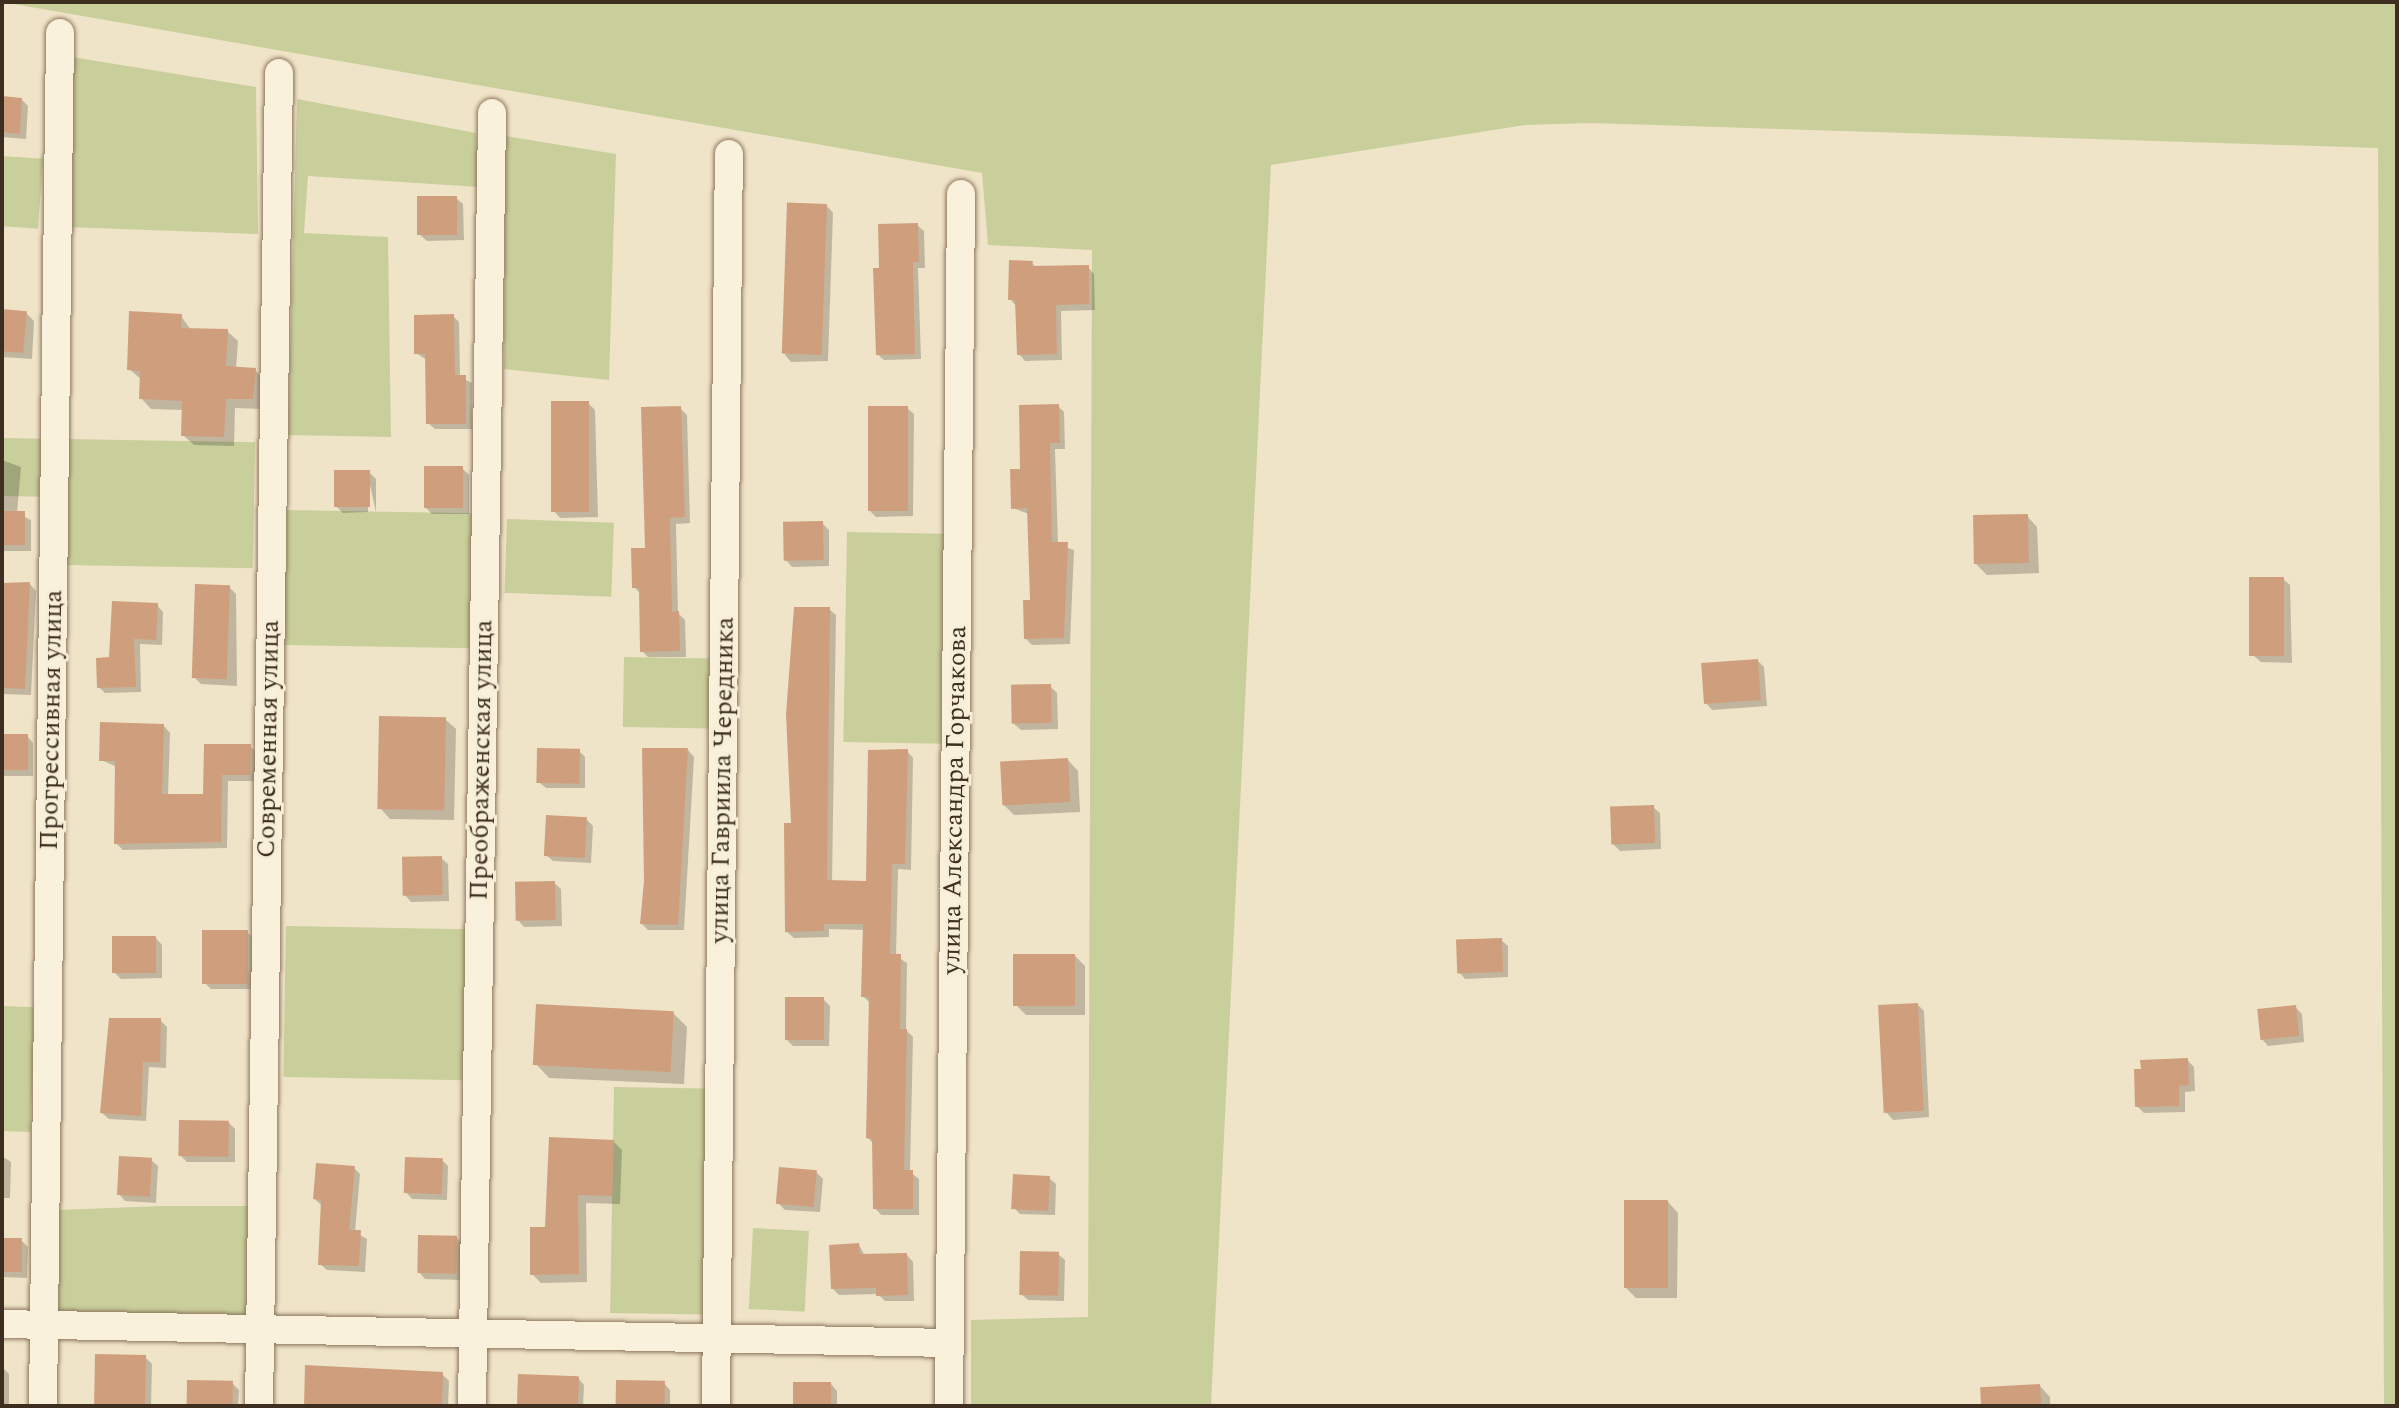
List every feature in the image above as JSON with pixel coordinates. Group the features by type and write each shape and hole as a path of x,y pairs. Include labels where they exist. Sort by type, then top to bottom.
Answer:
{"street":[{"name":"Прогрессивная улица","path":"43,1406 60,33"},
{"name":"Современная улица","path":"259,1406 279,73"},
{"name":"Преображенская улица","path":"472,1406 492,113"},
{"name":"улица Гавриила Чередника","path":"716,1406 729,154"},
{"name":"улица Александра Горчакова","path":"949,1406 961,194"},
{"path":"2,1324 949,1343"}],"green space":[{"path":"2,2 2397,2 2397,1406 2384,1406 2378,148 1592,123 1525,125 1271,165 1211,1406 971,1406 971,1320 1088,1317 1092,250 988,245 982,173"},
{"path":"72,57 256,87 258,234 67,227"},
{"path":"297,99 476,133 479,187 308,176 304,233 388,237 391,437 288,435"},
{"path":"505,136 616,154 609,380 504,369"},
{"path":"2,156 43,159 38,229 2,226"},
{"path":"2,438 45,439 44,497 2,496"},
{"path":"66,439 255,442 253,568 64,565"},
{"path":"286,510 474,513 472,648 284,645"},
{"path":"507,519 614,523 611,597 504,593"},
{"path":"847,532 945,534 941,744 843,742"},
{"path":"624,657 713,659 712,729 623,727"},
{"path":"286,926 468,929 465,1080 283,1077"},
{"path":"2,1006 35,1007 31,1132 2,1131"},
{"path":"614,1087 707,1089 703,1315 610,1313"},
{"path":"250,1206 247,1322 51,1317 58,1210"},
{"path":"753,1228 809,1231 805,1312 749,1309"}],"building":[{"path":"2,96 22,98 20,134 2,132"},
{"path":"417,196 457,196 457,235 417,235"},
{"path":"787,203 827,204 822,355 782,354"},
{"path":"918,223 919,262 913,262 915,354 876,355 873,268 879,268 878,224"},
{"path":"1009,260 1033,261 1032,266 1089,265 1089,304 1056,305 1057,354 1017,355 1015,300 1008,300"},
{"path":"2,309 27,311 23,353 2,351"},
{"path":"129,311 182,314 181,328 228,329 226,366 256,368 253,399 226,399 224,437 181,436 182,401 139,399 140,371 127,370"},
{"path":"454,314 455,375 466,375 466,424 426,424 425,354 414,354 414,315"},
{"path":"551,401 589,401 589,512 551,512"},
{"path":"1059,404 1060,443 1050,443 1052,542 1068,542 1064,638 1024,639 1023,600 1030,600 1027,508 1011,509 1010,469 1020,469 1019,405"},
{"path":"681,406 685,517 670,518 672,612 679,611 680,651 640,652 639,588 632,588 631,548 645,548 641,407"},
{"path":"868,406 908,406 908,511 868,511"},
{"path":"424,466 463,466 463,508 424,508"},
{"path":"334,470 370,470 370,507 334,507"},
{"path":"2,511 25,511 25,545 2,545"},
{"path":"2028,514 2029,563 1974,564 1973,515"},
{"path":"823,521 824,560 784,561 783,522"},
{"path":"2249,577 2284,577 2284,656 2249,656"},
{"path":"30,582 25,689 2,688 2,583"},
{"path":"195,584 230,585 227,679 192,678"},
{"path":"112,601 158,603 156,640 134,639 136,687 97,688 96,658 109,657"},
{"path":"794,607 830,607 827,880 866,881 868,750 908,749 905,864 892,864 890,954 901,954 900,1029 907,1029 904,1170 913,1170 913,1209 873,1209 872,1139 866,1138 869,997 861,997 863,924 824,924 824,931 785,932 784,823 791,823 786,714"},
{"path":"1758,659 1761,700 1704,704 1701,663"},
{"path":"1051,684 1052,723 1012,724 1011,685"},
{"path":"379,716 446,717 444,810 377,809"},
{"path":"100,722 164,724 162,794 203,794 204,744 251,744 250,775 222,775 221,842 114,844 115,761 99,761"},
{"path":"2,734 28,734 28,770 2,770"},
{"path":"537,748 580,749 579,784 536,783"},
{"path":"642,748 688,748 678,925 640,924 644,881"},
{"path":"1068,758 1070,802 1002,805 1000,762"},
{"path":"1654,805 1655,843 1611,845 1610,807"},
{"path":"546,815 587,817 585,858 544,856"},
{"path":"442,856 443,895 403,896 402,857"},
{"path":"555,881 556,920 516,921 515,882"},
{"path":"202,930 248,930 248,984 202,984"},
{"path":"112,936 156,936 156,973 112,973"},
{"path":"1502,938 1503,972 1457,974 1456,940"},
{"path":"1013,954 1075,954 1075,1006 1013,1006"},
{"path":"785,997 824,997 824,1040 785,1040"},
{"path":"1918,1003 1924,1111 1884,1113 1878,1005"},
{"path":"536,1004 674,1011 671,1072 533,1065"},
{"path":"2296,1005 2299,1036 2260,1040 2257,1009"},
{"path":"109,1018 161,1018 160,1062 143,1062 141,1116 100,1113"},
{"path":"2188,1058 2189,1085 2179,1086 2179,1106 2135,1107 2134,1069 2141,1069 2140,1060"},
{"path":"179,1120 229,1121 228,1157 178,1156"},
{"path":"549,1137 614,1140 612,1196 578,1195 579,1274 530,1275 530,1227 545,1227"},
{"path":"119,1156 152,1158 150,1197 117,1195"},
{"path":"405,1157 443,1158 442,1194 404,1193"},
{"path":"316,1163 355,1166 349,1230 361,1230 359,1266 318,1265 321,1200 313,1199"},
{"path":"779,1167 817,1170 814,1207 776,1204"},
{"path":"1013,1174 1050,1176 1048,1211 1011,1209"},
{"path":"1624,1200 1668,1200 1668,1288 1624,1288"},
{"path":"418,1235 457,1236 456,1274 417,1273"},
{"path":"2,1238 22,1238 22,1272 2,1272"},
{"path":"859,1243 860,1254 907,1253 908,1295 876,1296 876,1288 831,1289 829,1245"},
{"path":"1020,1251 1059,1252 1058,1296 1019,1295"},
{"path":"95,1354 146,1355 145,1406 94,1406"},
{"path":"305,1365 443,1372 442,1406 304,1406"},
{"path":"518,1374 579,1376 578,1406 517,1406"},
{"path":"187,1380 233,1381 233,1406 187,1406"},
{"path":"616,1380 665,1381 665,1406 616,1406"},
{"path":"793,1382 831,1382 831,1406 793,1406"},
{"path":"2040,1384 2041,1406 1981,1406 1980,1387"}]}
